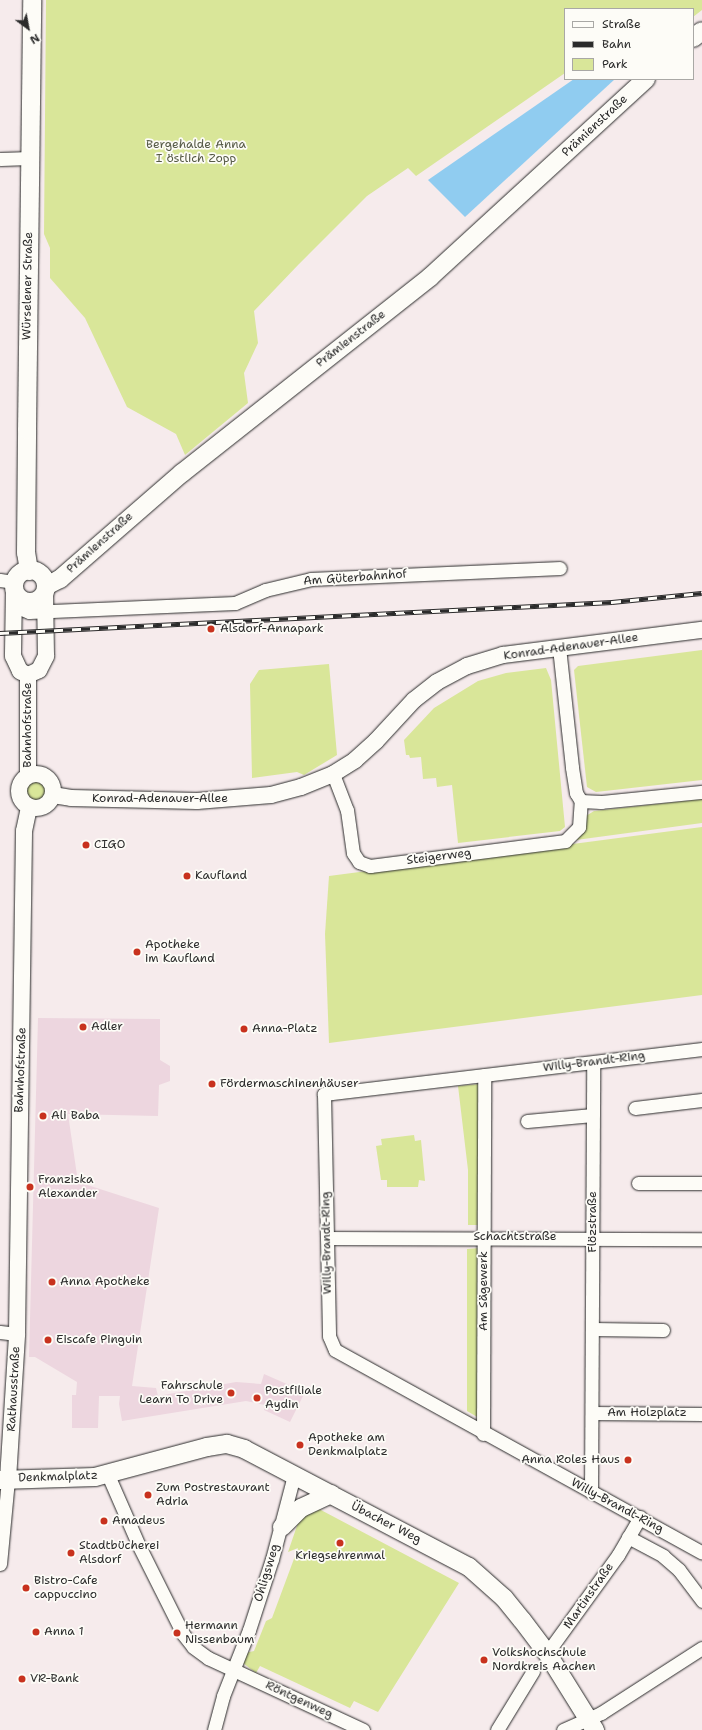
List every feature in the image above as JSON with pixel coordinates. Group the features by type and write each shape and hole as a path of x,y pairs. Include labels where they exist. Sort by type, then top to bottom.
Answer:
{"main road":[{"name":"Würselener Straße","path":"29,571 26,553 32,0"},
{"path":"694,37 702,31"},
{"name":"Prämienstraße","path":"45,589 60,579 176,477 430,277 645,80"},
{"path":"29,571 40,574 45,589 40,598 33,602 25,602 10,588 20,574 29,571"},
{"name":"Übacher Weg","path":"108,1475 227,1444 244,1449 469,1567 504,1598 547,1653 592,1725"},
{"name":"Denkmalplatz","path":"4,1480 108,1475"},
{"path":"282,1527 301,1508 331,1494"}],"street":[{"path":"0,159 30,158"},
{"name":"Am Güterbahnhof","path":"10,588 23,611 46,612 235,603 265,590 311,579 560,568"},
{"name":"Bahnhofstraße","path":"10,588 7,657 20,671 28,675 35,673 44,664 47,643 45,589"},
{"name":"Konrad-Adenauer-Allee","path":"52,795 71,798 197,801 271,795 301,787 333,774 371,746 414,700 437,682 467,666 503,655 702,630"},
{"name":"Steigerweg","path":"333,774 347,810 353,853 359,862 370,866 565,841 579,828 581,801 576,793 572,766 559,647"},
{"name":"Bahnhofstraße","path":"28,675 28,775"},
{"path":"34,774 47,777 51,782 52,795 46,805 35,808 29,807 21,801 18,792 21,782 28,775 34,774"},
{"path":"581,801 601,802 702,792"},
{"name":"Bahnhofstraße","path":"17,1334 24,831 29,807"},
{"name":"Willy-Brandt-Ring","path":"702,1049 324,1094 329,1336 335,1350 484,1434 590,1492 640,1517 702,1553"},
{"name":"Flözstraße","path":"590,1492 592,1413 593,1063"},
{"name":"Am Sägewerk","path":"484,1075 484,1434"},
{"path":"635,1108 702,1100"},
{"path":"527,1120 593,1115"},
{"path":"638,1183 702,1183"},
{"name":"Schachtstraße","path":"327,1238 484,1236 702,1239"},
{"path":"592,1329 663,1330"},
{"path":"0,1332 17,1334"},
{"name":"Rathausstraße","path":"0,1564 4,1480 17,1334"},
{"name":"Am Holzplatz","path":"592,1413 702,1414"},
{"name":"Röntgenweg","path":"108,1475 139,1546 183,1634 193,1647 208,1658 363,1730"},
{"name":"Ohligsweg","path":"214,1730 223,1696 234,1670 282,1527 282,1514 294,1475"},
{"name":"Martinstraße","path":"547,1653 628,1537 640,1517"},
{"path":"628,1537 663,1556 679,1570 702,1601"},
{"path":"564,1730 592,1725 702,1648"},
{"path":"497,1730 533,1671"}],"shaded area":[{"path":"38,1018 160,1019 160,1060 170,1066 170,1081 159,1085 158,1116 68,1114 78,1182 159,1208 132,1386 156,1388 158,1396 236,1382 261,1384 264,1374 305,1392 290,1422 264,1410 265,1405 246,1401 122,1421 119,1404 120,1396 99,1396 98,1428 72,1428 72,1395 76,1395 77,1382 35,1357 29,1357"}],"green space":[{"name":"Bergehalde Anna I östlich Zopp","path":"46,0 702,0 702,10 694,16 694,8 564,8 564,74 416,176 408,168 367,196 299,264 254,311 258,343 244,373 248,403 185,455 176,434 127,407 85,318 50,278 50,248 44,234"},
{"path":"702,650 702,780 596,792 587,787 574,670 578,666"},
{"path":"329,664 337,755 304,775 297,772 252,778 250,684 259,670"},
{"path":"546,668 551,680 565,827 560,831 458,843 452,785 437,787 436,778 423,779 421,757 410,758 409,755 406,755 404,740 434,708 478,681 506,673"},
{"path":"30,779 40,779 47,786 47,796 40,803 30,803 23,796 23,786"},
{"path":"702,799 702,823 576,840 584,829 586,816 594,811"},
{"path":"702,827 702,995 329,1043 325,934 329,876"},
{"path":"480,1084 480,1225 468,1225 468,1170 458,1086"},
{"path":"414,1135 415,1141 421,1140 425,1181 419,1180 418,1187 387,1187 387,1180 381,1180 376,1146 382,1145 381,1139"},
{"path":"480,1248 479,1418 467,1411 467,1249"},
{"path":"319,1509 459,1583 378,1712 354,1701 350,1708 260,1666 256,1673 243,1663 245,1653 254,1651 266,1621 272,1618 298,1548 288,1552 298,1523 304,1516"}],"water":[{"path":"573,80 614,80 465,217 428,180"}],"railway":[{"path":"0,633 612,602 702,593"}],"place":[{"name":"Alsdorf-Annapark","path":"211,629"},
{"name":"CIGO","path":"86,845"},
{"name":"Kaufland","path":"187,876"},
{"name":"Apotheke im Kaufland","path":"137,952"},
{"name":"Adler","path":"83,1027"},
{"name":"Anna-Platz","path":"244,1029"},
{"name":"Fördermaschinenhäuser","path":"212,1084"},
{"name":"Ali Baba","path":"43,1116"},
{"name":"Franziska Alexander","path":"30,1187"},
{"name":"Anna Apotheke","path":"52,1282"},
{"name":"Eiscafe Pinguin","path":"48,1340"},
{"name":"Fahrschule Learn To Drive","path":"231,1393"},
{"name":"Postfiliale Aydin","path":"257,1398"},
{"name":"Apotheke am Denkmalplatz","path":"300,1445"},
{"name":"Anna Roles Haus","path":"628,1460"},
{"name":"Zum Postrestaurant Adria","path":"148,1495"},
{"name":"Amadeus","path":"104,1521"},
{"name":"Kriegsehrenmal","path":"340,1543"},
{"name":"Stadtbücherei Alsdorf","path":"71,1553"},
{"name":"Bistro-Cafe cappuccino","path":"26,1588"},
{"name":"Anna 1","path":"36,1632"},
{"name":"Hermann Nissenbaum","path":"177,1633"},
{"name":"Volkshochschule Nordkreis Aachen","path":"484,1660"},
{"name":"VR-Bank","path":"22,1679"}]}
